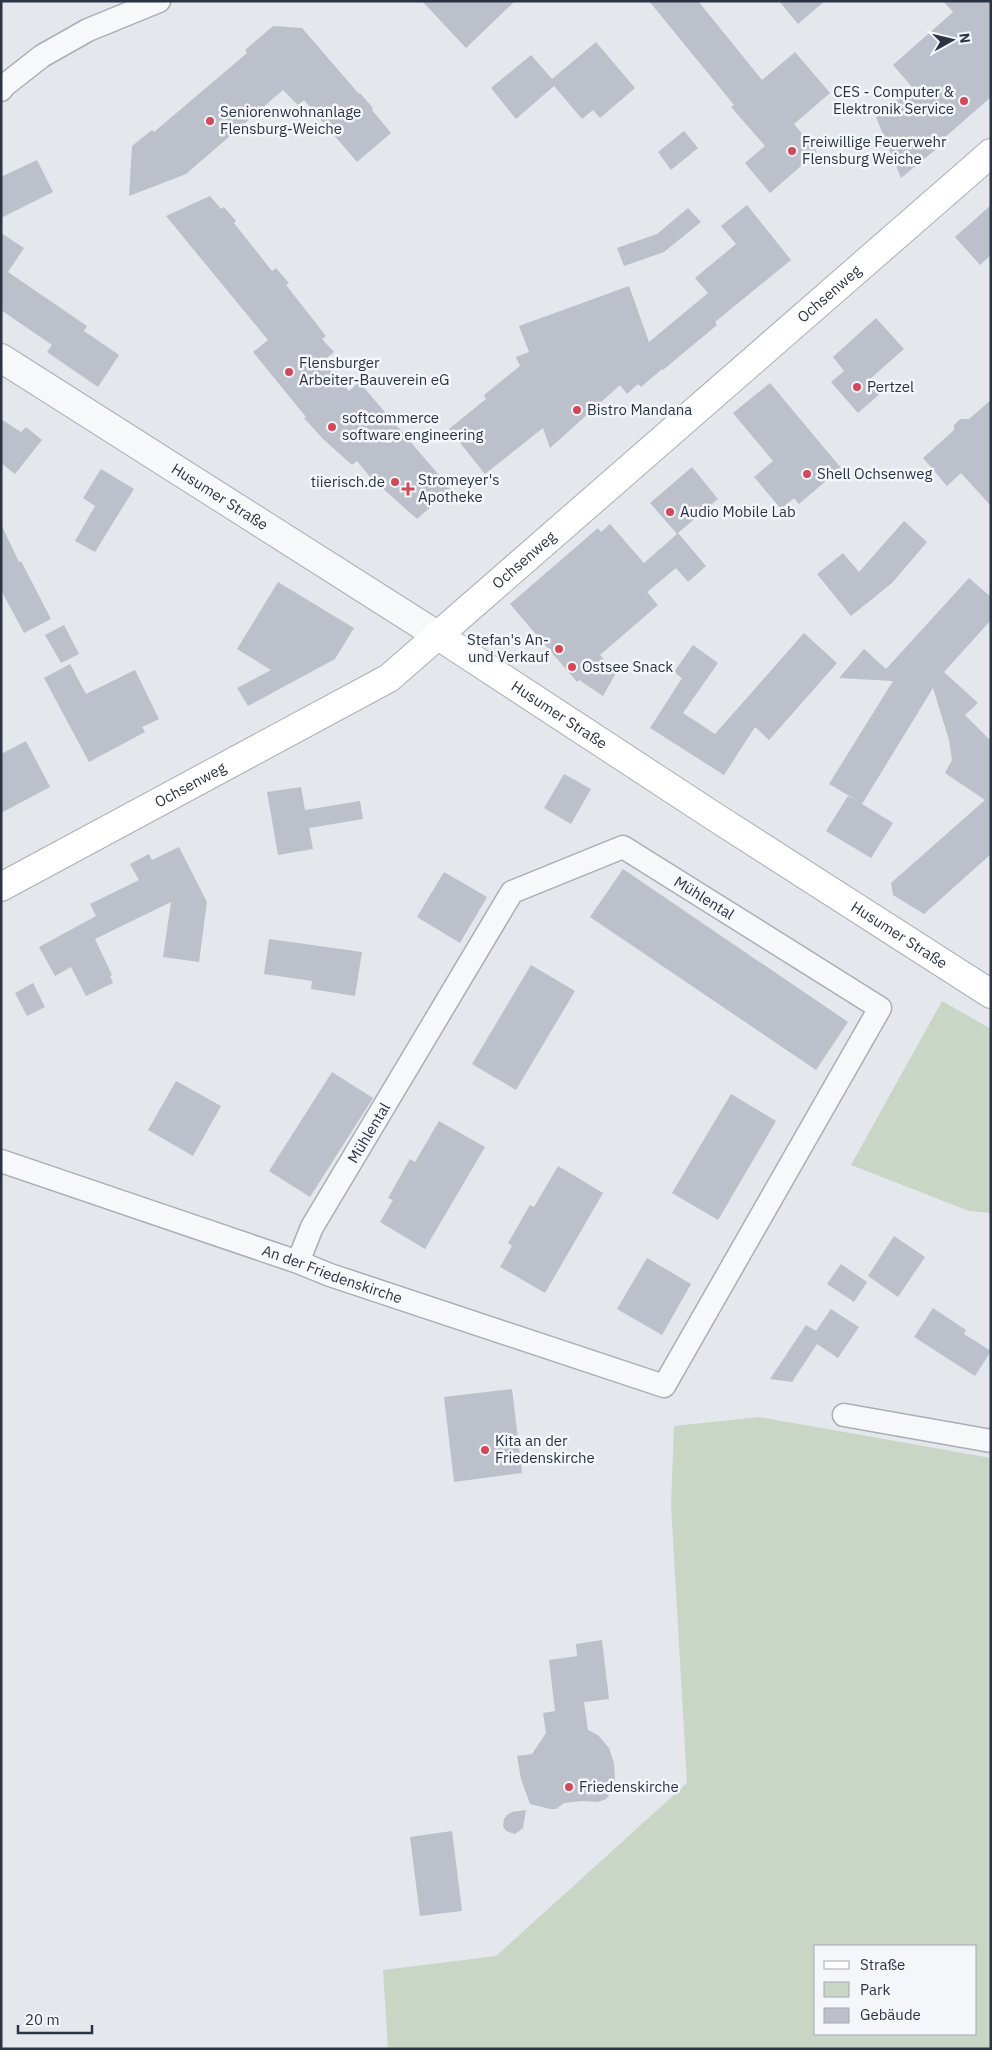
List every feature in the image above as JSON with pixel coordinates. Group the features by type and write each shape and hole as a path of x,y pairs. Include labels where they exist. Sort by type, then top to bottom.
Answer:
{"main road":[{"name":"Ochsenweg","path":"1,887 389,678 991,152"},
{"name":"Husumer Straße","path":"438,634 715,817 991,994"}],"street":[{"path":"3,85 42,56 88,30 159,1"},
{"name":"Husumer Straße","path":"1,358 438,634"},
{"name":"Mühlental","path":"298,1262 312,1227 512,892 623,847 880,1008 664,1386"},
{"name":"An der Friedenskirche","path":"1,1161 298,1262 330,1275 664,1386"},
{"path":"844,1415 991,1441"}],"green space":[{"path":"942,1001 991,1029 991,1213 969,1211 851,1165"},
{"path":"759,1417 991,1458 991,2049 388,2049 383,1970 496,1956 687,1783 671,1505 674,1426"}],"building":[{"path":"422,1 515,1 466,48"},
{"path":"649,1 698,1 762,80 795,52 830,93 794,124 817,152 770,193 745,163 765,146 731,107 734,105"},
{"path":"779,1 825,1 798,24"},
{"path":"943,1 991,1 991,97 943,139 945,142 901,178 876,117 912,87 893,65 953,12"},
{"name":"Seniorenwohnanlage Flensburg-Weiche","path":"273,26 302,28 373,108 372,110 391,133 357,162 304,100 298,105 283,90 186,174 129,196 132,146 152,130 154,132 247,53 245,50"},
{"path":"596,42 635,88 600,118 593,110 582,119 554,86 516,119 491,88 531,55 552,79"},
{"path":"684,131 698,148 671,170 658,152"},
{"path":"37,160 53,192 1,218 1,177"},
{"path":"210,196 221,209 224,207 236,221 234,223 272,271 276,268 289,283 286,285 326,336 322,339 334,352 322,362 349,391 359,382 451,489 417,519 371,478 357,461 352,465 323,439 304,418 306,417 253,352 268,340 166,216"},
{"path":"747,205 791,260 715,322 717,325 641,387 638,384 627,394 620,385 550,448 543,428 485,474 449,429 486,399 484,395 520,366 516,357 529,352 519,326 629,286 649,342 708,293 695,278 736,244 721,226"},
{"path":"991,205 991,255 980,265 955,237"},
{"path":"688,208 701,222 664,252 624,266 617,248 657,234"},
{"path":"1,233 24,248 8,272 87,326 84,331 119,355 98,387 47,352 52,345 1,310"},
{"path":"876,318 904,349 870,379 882,392 858,413 831,382 844,371 833,357"},
{"path":"770,383 841,468 799,504 794,498 781,509 754,477 773,461 733,413"},
{"path":"991,400 991,506 961,473 947,486 923,458 954,430 954,425 960,419 969,419"},
{"path":"1,419 21,432 26,427 42,440 15,474 1,463"},
{"path":"692,467 718,499 678,533 706,566 688,582 676,568 647,592 658,605 600,655 616,673 603,696 579,680 577,682 510,604 598,528 601,532 610,524 644,563 677,534 650,503"},
{"path":"101,469 134,489 95,552 75,541 95,506 83,498"},
{"path":"904,521 927,542 892,583 851,616 817,574 843,553 859,572"},
{"path":"1,524 19,562 21,561 51,619 24,633 1,590"},
{"path":"969,578 991,597 991,620 944,672 978,703 965,715 991,741 991,854 924,914 893,895 891,883 985,800 945,773 952,760 949,740 933,688 862,804 893,823 871,858 826,831 848,796 858,801 829,784 893,681 839,678 864,649 886,669"},
{"path":"278,582 354,628 335,659 248,706 237,688 271,670 237,649"},
{"path":"64,625 79,654 61,663 45,635"},
{"path":"804,633 837,663 769,740 755,727 724,775 650,728 682,678 674,672 693,645 718,663 683,713 715,734"},
{"path":"70,664 86,694 135,670 159,719 142,727 145,732 89,762 44,678"},
{"path":"26,741 50,787 1,813 1,754"},
{"path":"564,774 591,789 571,824 544,808"},
{"path":"301,787 305,810 360,801 363,819 309,828 313,849 278,855 267,792"},
{"path":"179,847 207,902 199,962 163,957 171,902 95,939 112,975 110,976 113,983 86,996 71,967 55,976 39,947 96,916 90,904 139,880 130,864 149,854 152,860"},
{"path":"623,869 848,1022 816,1070 590,917"},
{"path":"444,872 487,897 460,943 417,917"},
{"path":"269,939 362,952 355,996 311,989 312,981 264,974"},
{"path":"531,965 575,991 516,1090 472,1064"},
{"path":"33,983 45,1007 27,1016 15,993"},
{"path":"332,1072 373,1098 310,1197 269,1171"},
{"path":"176,1081 221,1106 193,1156 148,1130"},
{"path":"731,1094 776,1121 718,1220 672,1193"},
{"path":"439,1121 485,1147 425,1249 380,1222 393,1200 388,1198 410,1159 415,1162"},
{"path":"558,1166 603,1193 545,1293 500,1267 512,1246 508,1243 530,1205 534,1207"},
{"path":"894,1236 925,1257 898,1297 868,1276"},
{"path":"647,1258 691,1284 662,1335 617,1309"},
{"path":"841,1264 867,1282 854,1302 827,1284"},
{"path":"933,1308 966,1330 964,1334 991,1351 975,1376 914,1337"},
{"path":"831,1309 859,1327 838,1358 817,1344 792,1382 770,1379 806,1325 816,1331"},
{"name":"Kita an der Friedenskirche","path":"512,1389 522,1473 454,1482 444,1397"},
{"name":"Friedenskirche","path":"602,1640 609,1699 584,1702 588,1730 598,1735 609,1748 614,1763 615,1780 611,1793 606,1799 598,1802 564,1803 556,1809 530,1804 521,1779 517,1756 532,1754 546,1733 543,1713 555,1711 549,1660 577,1656 576,1644"},
{"path":"526,1810 523,1828 515,1834 506,1831 503,1826 507,1815 512,1812"},
{"path":"452,1831 462,1911 420,1916 410,1837"}],"place":[{"name":"CES - Computer & Elektronik Service","path":"964,101"},
{"name":"Seniorenwohnanlage Flensburg-Weiche","path":"210,121"},
{"name":"Freiwillige Feuerwehr Flensburg Weiche","path":"792,151"},
{"name":"Flensburger Arbeiter-Bauverein eG","path":"289,372"},
{"name":"Pertzel","path":"857,387"},
{"name":"Bistro Mandana","path":"577,410"},
{"name":"softcommerce software engineering","path":"332,427"},
{"name":"Shell Ochsenweg","path":"807,474"},
{"name":"tiierisch.de","path":"395,482"},
{"name":"Stromeyer's Apotheke","path":"408,489"},
{"name":"Audio Mobile Lab","path":"670,512"},
{"name":"Stefan's An- und Verkauf","path":"559,649"},
{"name":"Ostsee Snack","path":"572,667"},
{"name":"Kita an der Friedenskirche","path":"485,1450"},
{"name":"Friedenskirche","path":"569,1787"}]}
